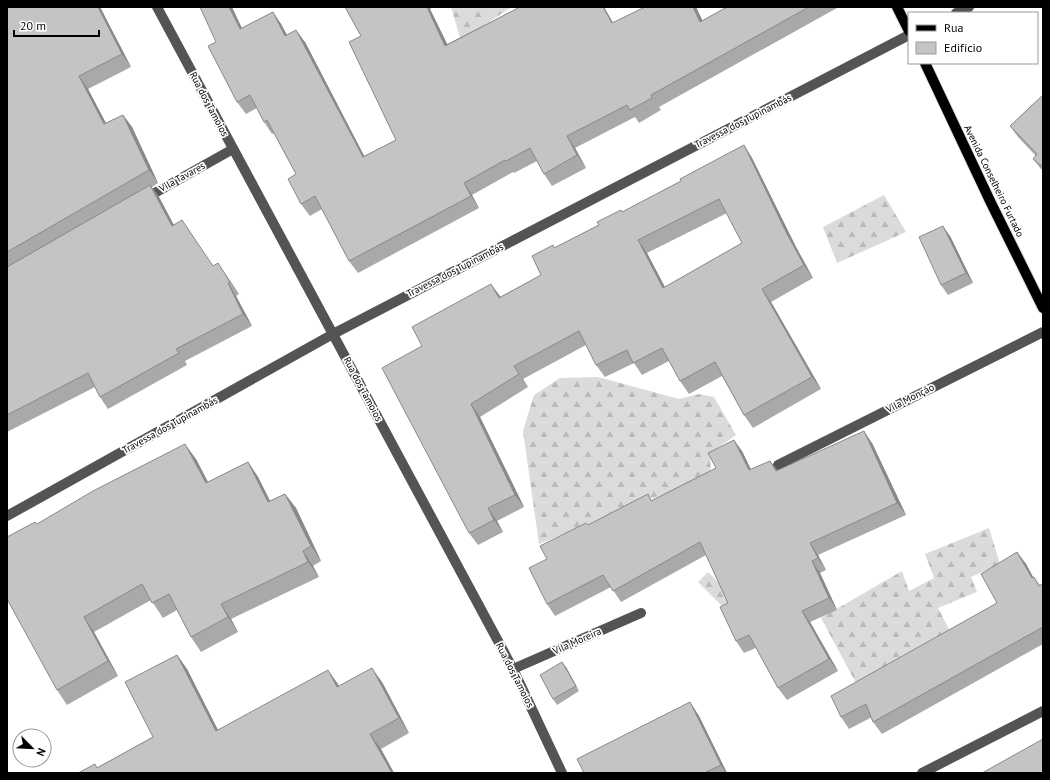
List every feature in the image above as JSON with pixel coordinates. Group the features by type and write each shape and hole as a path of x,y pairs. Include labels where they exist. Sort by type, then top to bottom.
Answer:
{"main road":[{"path":"896,7 908,29"},
{"name":"Avenida Conselheiro Furtado","path":"925,64 991,203 1043,308"}],"street":[{"name":"Rua dos Tamoios","path":"157,7 513,670 562,773"},
{"path":"958,12 969,7"},
{"name":"Travessa dos Tupinambás","path":"7,516 333,334 908,36"},
{"name":"Vila Tavares","path":"138,202 233,149"},
{"name":"Vila Monção","path":"778,465 1043,332"},
{"name":"Vila Moreira","path":"513,670 641,613"},
{"path":"922,773 1043,711"}],"green space":[{"path":"451,7 512,7 472,33 460,38"},
{"path":"884,195 906,232 837,263 823,227"},
{"path":"598,377 679,399 699,394 714,397 736,435 710,453 711,475 539,544 523,431 534,395 560,378"},
{"path":"989,528 1000,564 971,577 977,592 938,608 951,633 857,685 821,618 902,571 909,591 934,578 925,554"},
{"path":"708,572 727,591 747,581 726,610 698,582"}],"building":[{"path":"7,7 98,7 122,54 79,76 104,124 123,115 149,170 7,252"},
{"path":"200,7 229,7 240,29 273,12 285,36 296,30 363,157 396,140 349,42 361,36 345,7 427,7 445,46 520,7 603,7 612,23 645,7 693,7 700,22 727,7 809,7 651,95 652,98 630,110 627,105 567,136 577,155 544,174 530,148 464,183 471,196 349,261 315,196 301,204 288,179 296,174 267,120 264,122 250,95 237,102 208,46 216,42"},
{"path":"1043,95 1043,167 1033,159 1037,154 1010,126"},
{"path":"744,145 787,234 804,265 762,289 812,377 744,415 715,362 680,381 662,348 633,363 627,350 596,365 579,331 514,366 519,374 471,404 515,495 488,508 494,520 469,533 382,368 422,346 412,327 491,284 499,298 541,275 532,256 553,245 554,248 599,225 597,222 621,210 622,212 681,181 680,179","holes":["719,199 742,243 663,288 638,240"]},
{"path":"150,185 172,226 182,220 213,266 218,263 230,282 228,283 243,314 176,349 179,353 100,397 88,373 7,415 7,267"},
{"path":"943,226 966,273 941,285 919,237"},
{"path":"864,431 897,503 810,543 818,558 812,561 829,598 802,611 829,659 778,688 749,635 736,641 720,607 728,603 700,542 613,591 603,575 547,604 529,568 547,559 540,546 586,523 588,525 648,494 651,501 716,468 708,453 734,440 749,470 770,461 776,471"},
{"path":"185,444 206,483 248,462 268,502 285,494 311,546 303,551 308,562 221,604 228,617 191,637 169,594 152,603 142,584 84,617 108,661 57,690 7,599 7,537 35,522 37,524 93,491"},
{"path":"1017,552 1032,578 1034,577 1039,586 1043,584 1043,627 873,722 866,704 841,717 831,696 997,603 981,574"},
{"path":"177,655 216,731 328,670 337,687 372,668 399,718 370,734 392,773 78,773 95,764 97,768 153,737 125,682"},
{"path":"562,662 576,686 553,699 540,675"},
{"path":"690,702 721,765 704,773 584,773 577,759"},
{"path":"1043,739 1043,773 982,773"}]}
